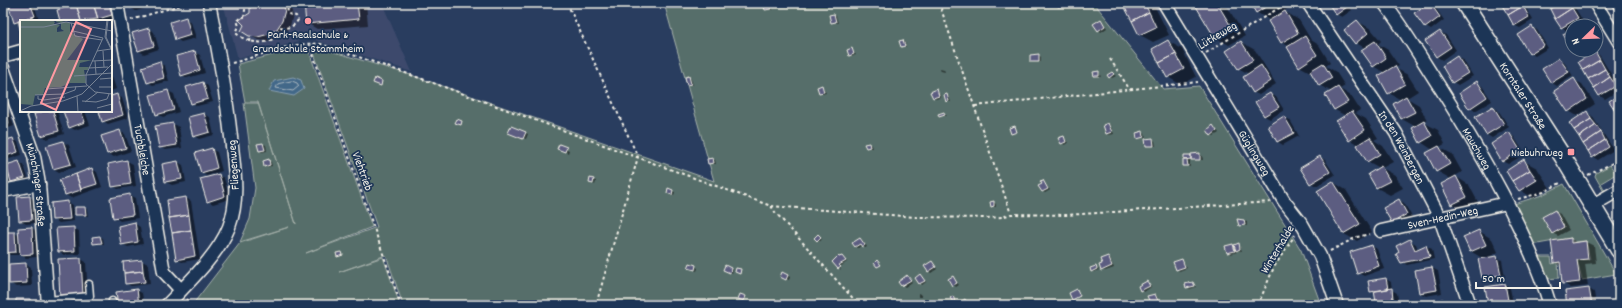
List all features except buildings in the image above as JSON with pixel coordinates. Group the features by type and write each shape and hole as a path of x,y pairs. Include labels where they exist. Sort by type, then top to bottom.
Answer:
{"street":[{"name":"Tuchbleiche","path":"117,3 115,23 164,272 181,290"},
{"name":"Fliegenweg","path":"167,305 217,249 229,228 234,210 236,190 235,169 221,66 209,3"},
{"name":"Güglingweg","path":"1164,3 1284,201 1302,224 1320,256 1337,305"},
{"name":"In den Weinbergen","path":"1308,3 1396,133 1440,218 1470,305"},
{"name":"Mauchweg","path":"1384,3 1398,21 1458,117 1507,203 1544,285 1550,305"},
{"name":"Korntaler Straße","path":"1464,3 1593,205 1619,250"},
{"path":"1595,3 1619,42"},
{"path":"3,56 20,51"},
{"name":"Münchinger Straße","path":"3,68 34,156 39,184 48,302"},
{"path":"3,191 39,184"},
{"path":"1593,205 1619,190"},
{"name":"Sven-Hedin-Weg","path":"1381,231 1507,203"}],"lane":[{"path":"48,302 90,296 90,284"}],"path":[{"path":"115,23 132,20 187,3"},
{"path":"246,3 244,17 237,20 239,26 236,32 242,38 250,42 263,42 276,36 279,33 280,27 288,28 296,24 298,20 296,16 288,14 287,3"},
{"path":"567,3 638,157 596,305"},
{"path":"940,3 1011,214"},
{"name":"Lütkeweg","path":"1198,57 1287,3"},
{"path":"273,31 276,36"},
{"path":"250,42 251,36"},
{"path":"221,66 295,45 309,43 321,44 414,76 771,206 916,217 1002,218 1011,214 1066,216 1284,201"},
{"name":"Viehtrieb","path":"309,43 401,305"},
{"path":"1110,59 1130,90"},
{"path":"974,106 1211,81"},
{"path":"1589,174 1619,160"},
{"path":"1507,203 1544,192 1564,180"},
{"path":"771,206 860,305"},
{"name":"Winterhalde","path":"1258,305 1274,267 1302,224"},
{"path":"1320,256 1357,237 1381,231"}],"shaded area":[{"name":"Park-Realschule & Grundschule Stammheim","path":"223,3 382,3 412,72 309,38 238,59"}],"green space":[{"path":"664,3 1094,3 1163,89 1199,86 1301,250 1321,305 403,305 386,255 339,272 383,257 400,305 193,304 240,243 289,227 240,242 250,219 255,188 244,103 258,103 296,224 258,102 245,102 238,64 307,46 372,227 306,253 377,227 311,45 414,76 714,181"},
{"path":"1610,165 1616,174 1601,183 1605,191 1604,192 1595,176 1596,173"},
{"path":"1564,184 1616,274 1582,280 1577,260 1590,259 1586,241 1573,242 1571,238 1532,245 1514,204 1542,195"},
{"path":"1537,257 1551,257 1552,264 1558,262 1559,278 1546,279"}],"water":[{"path":"293,77 301,80 304,89 294,96 269,91 274,81"}],"place":[{"name":"Park-Realschule & Grundschule Stammheim","path":"308,21"},
{"name":"Niebuhrweg","path":"1571,152"}]}
